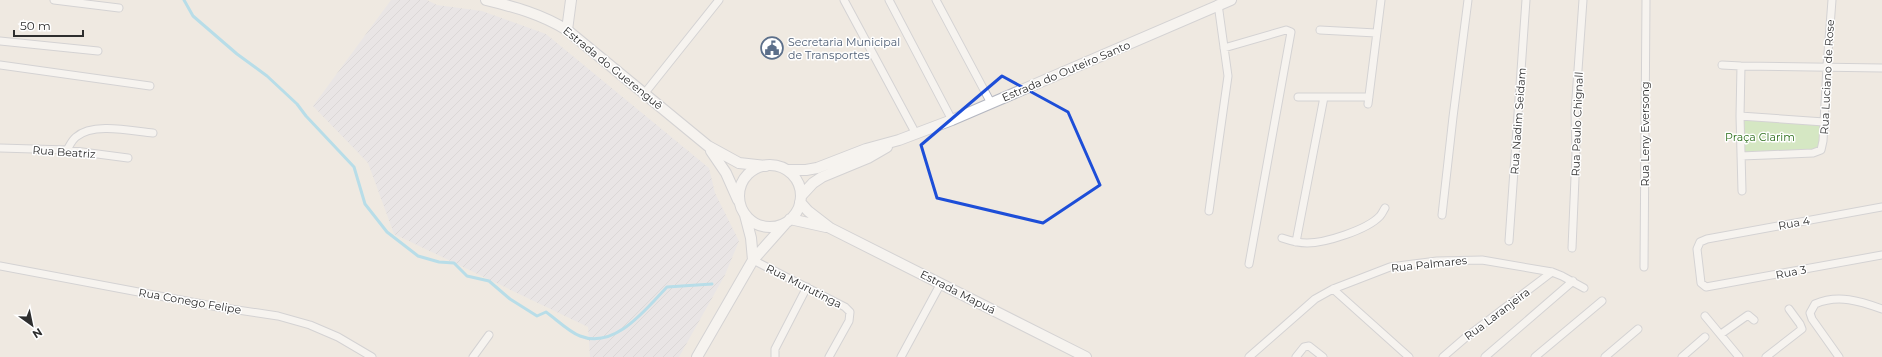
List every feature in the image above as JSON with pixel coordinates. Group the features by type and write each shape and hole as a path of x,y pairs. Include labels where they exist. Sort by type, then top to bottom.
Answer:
{"main road":[{"name":"Estrada do Guerenguê","path":"486,0 531,11 567,30 708,146 739,163 766,166"},
{"path":"567,30 571,0"},
{"name":"Estrada do Outeiro Santo","path":"787,170 806,170 817,168 866,149 916,134 952,120 1218,4 1231,0"},
{"name":"Estrada do Outeiro Santo","path":"800,199 813,183 822,177 868,158 900,140"},
{"name":"Estrada do Guerenguê","path":"708,146 726,173 740,203"},
{"path":"697,357 754,260 797,211 800,199 797,181 787,170 780,167 766,166 758,168 745,178 740,190 740,203 751,238 754,260"},
{"name":"Estrada Mapuá","path":"800,199 814,216 830,228 1086,357"},
{"path":"744,213 756,224 763,226 771,227 788,220"},
{"name":"Estrada Mapuá","path":"788,220 830,228"}],"street":[{"path":"54,0 119,8"},
{"path":"644,94 719,0"},
{"path":"844,0 916,134"},
{"path":"888,0 952,120"},
{"path":"936,0 991,103"},
{"path":"1298,97 1369,100 1381,0"},
{"path":"1442,215 1448,154 1468,0"},
{"name":"Rua Nadim Seidam","path":"1509,241 1526,0"},
{"name":"Rua Paulo Chignall","path":"1572,248 1576,154 1575,112 1583,0"},
{"name":"Rua Leny Eversong","path":"1644,267 1646,0"},
{"name":"Rua Luciano de Rose","path":"1741,156 1813,154 1819,152 1822,147 1832,0"},
{"path":"1209,211 1228,86 1228,69 1218,4"},
{"path":"1224,48 1286,30 1291,32 1249,264"},
{"path":"1320,30 1376,33"},
{"path":"0,41 98,51"},
{"path":"0,65 150,86"},
{"path":"1722,65 1882,68"},
{"path":"1741,66 1740,116 1742,191"},
{"path":"1296,242 1324,97"},
{"path":"1740,116 1824,122"},
{"path":"67,150 72,140 78,135 92,130 104,129 153,133"},
{"name":"Rua Beatriz","path":"0,148 67,150 128,158"},
{"name":"Rua 4","path":"1701,283 1698,245 1700,242 1707,239 1882,207"},
{"path":"1282,238 1296,242 1320,241 1360,228 1380,216 1385,208"},
{"name":"Rua 3","path":"1701,283 1706,287 1709,287 1882,255"},
{"name":"Rua Murutinga","path":"754,260 845,307 851,315 829,357"},
{"name":"Rua Palmares","path":"1249,357 1309,303 1333,289 1390,267 1437,261 1482,260 1552,272 1573,281 1584,288"},
{"name":"Rua Conego Felipe","path":"0,266 218,307 278,316 310,325 338,337 372,357"},
{"name":"Rua Laranjeira","path":"1443,357 1465,338 1552,272"},
{"path":"1485,357 1573,281"},
{"path":"901,357 941,283"},
{"path":"774,356 775,349 807,287"},
{"path":"1333,289 1409,357"},
{"path":"1838,357 1812,319 1810,313 1812,308 1821,301 1838,298 1851,299 1882,309"},
{"path":"1535,357 1602,301"},
{"path":"1766,357 1802,329 1789,309"},
{"path":"1721,334 1748,315 1754,320"},
{"path":"1705,316 1739,357"},
{"path":"1605,357 1638,330"},
{"path":"473,357 489,335"},
{"path":"1682,357 1705,337"},
{"path":"1296,357 1304,347 1309,346 1323,357"}],"highlighted area":[{"path":"1002,76 1068,112 1100,185 1043,223 937,198 921,145"}],"shaded area":[{"path":"391,0 427,0 437,5 482,11 546,34 709,168 715,193 739,241 725,275 679,357 590,357 588,327 394,234 368,163 313,106"}],"green space":[{"name":"Praça Clarim","path":"1740,116 1824,122 1821,150 1741,156"}],"waterway":[{"path":"184,0 193,16 237,54 267,76 297,104 306,116 354,167 365,204 387,232 418,256 439,262 454,263 467,276 489,281 510,299 537,316 546,312 576,334 593,339 605,337 629,325 667,287 712,284"}],"place":[{"name":"Secretaria Municipal de Transportes","path":"772,48"}]}
